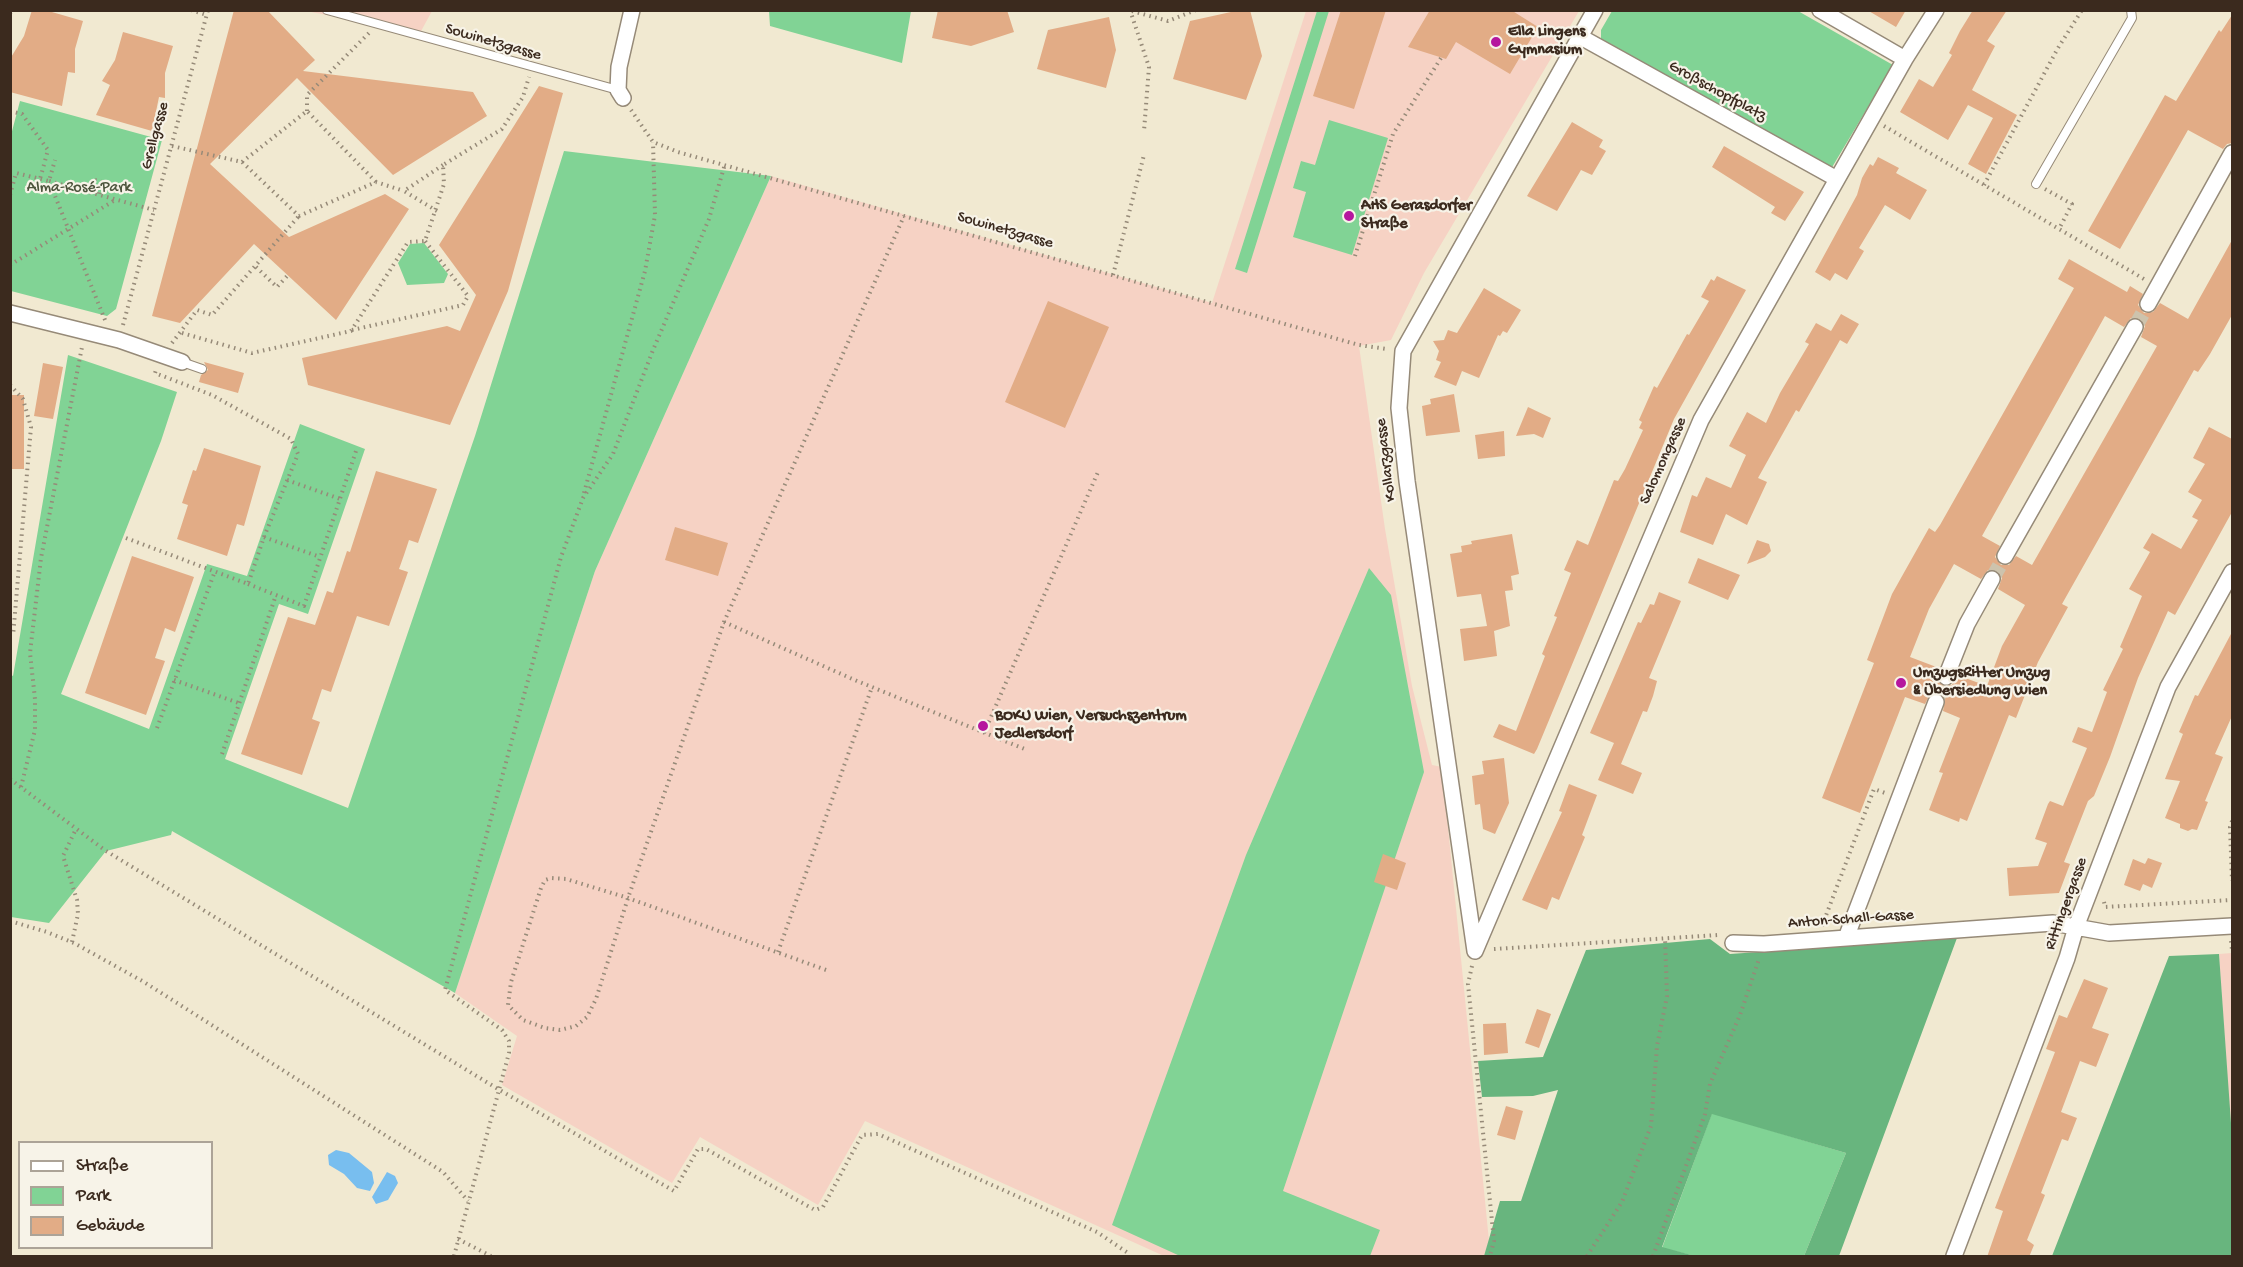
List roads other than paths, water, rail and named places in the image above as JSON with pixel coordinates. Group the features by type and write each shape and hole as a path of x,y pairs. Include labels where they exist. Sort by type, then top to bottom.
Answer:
{"street":[{"path":"620,94 624,39 632,10"},
{"name":"Kollarzgasse","path":"1475,951 1407,481 1399,408 1402,351 1595,10"},
{"path":"1820,10 1905,59"},
{"name":"Salomongasse","path":"1475,951 1701,420 1871,118 1936,10"},
{"name":"Großschopfplatz","path":"1579,36 1837,178"},
{"path":"2148,304 2232,153"},
{"path":"10,313 119,340 182,362"},
{"path":"2005,556 2135,327"},
{"name":"Rittingergasse","path":"1954,1257 2168,687 2232,572"},
{"path":"1946,677 1966,624 1992,579"},
{"path":"1846,938 1936,702"},
{"name":"Anton-Schall-Gasse","path":"1732,943 1764,944 2052,923 2109,933 2232,926"}],"lane":[{"name":"Sowinetzgasse","path":"327,10 620,94"},
{"path":"2036,184 2132,18 2131,10"},
{"path":"182,362 202,369"}],"water":[{"path":"336,1150 349,1153 372,1172 374,1183 370,1191 357,1188 344,1174 329,1165 328,1155"},
{"path":"387,1172 395,1176 398,1183 388,1200 376,1204 372,1197"}],"tunnel":[{"path":"2135,327 2148,304"},
{"path":"1992,579 2005,556"},
{"path":"1936,702 1946,677"}],"place":[{"name":"Ella Lingens Gymnasium","path":"1496,42"},
{"name":"AHS Gerasdorfer Straße","path":"1349,216"},
{"name":"UmzugsRitter Umzug & Übersiedlung Wien","path":"1901,683"},
{"name":"BOKU Wien, Versuchszentrum Jedlersdorf","path":"983,726"}],"park label":[{"name":"Alma-Rosé-Park","path":"79,189"}]}
